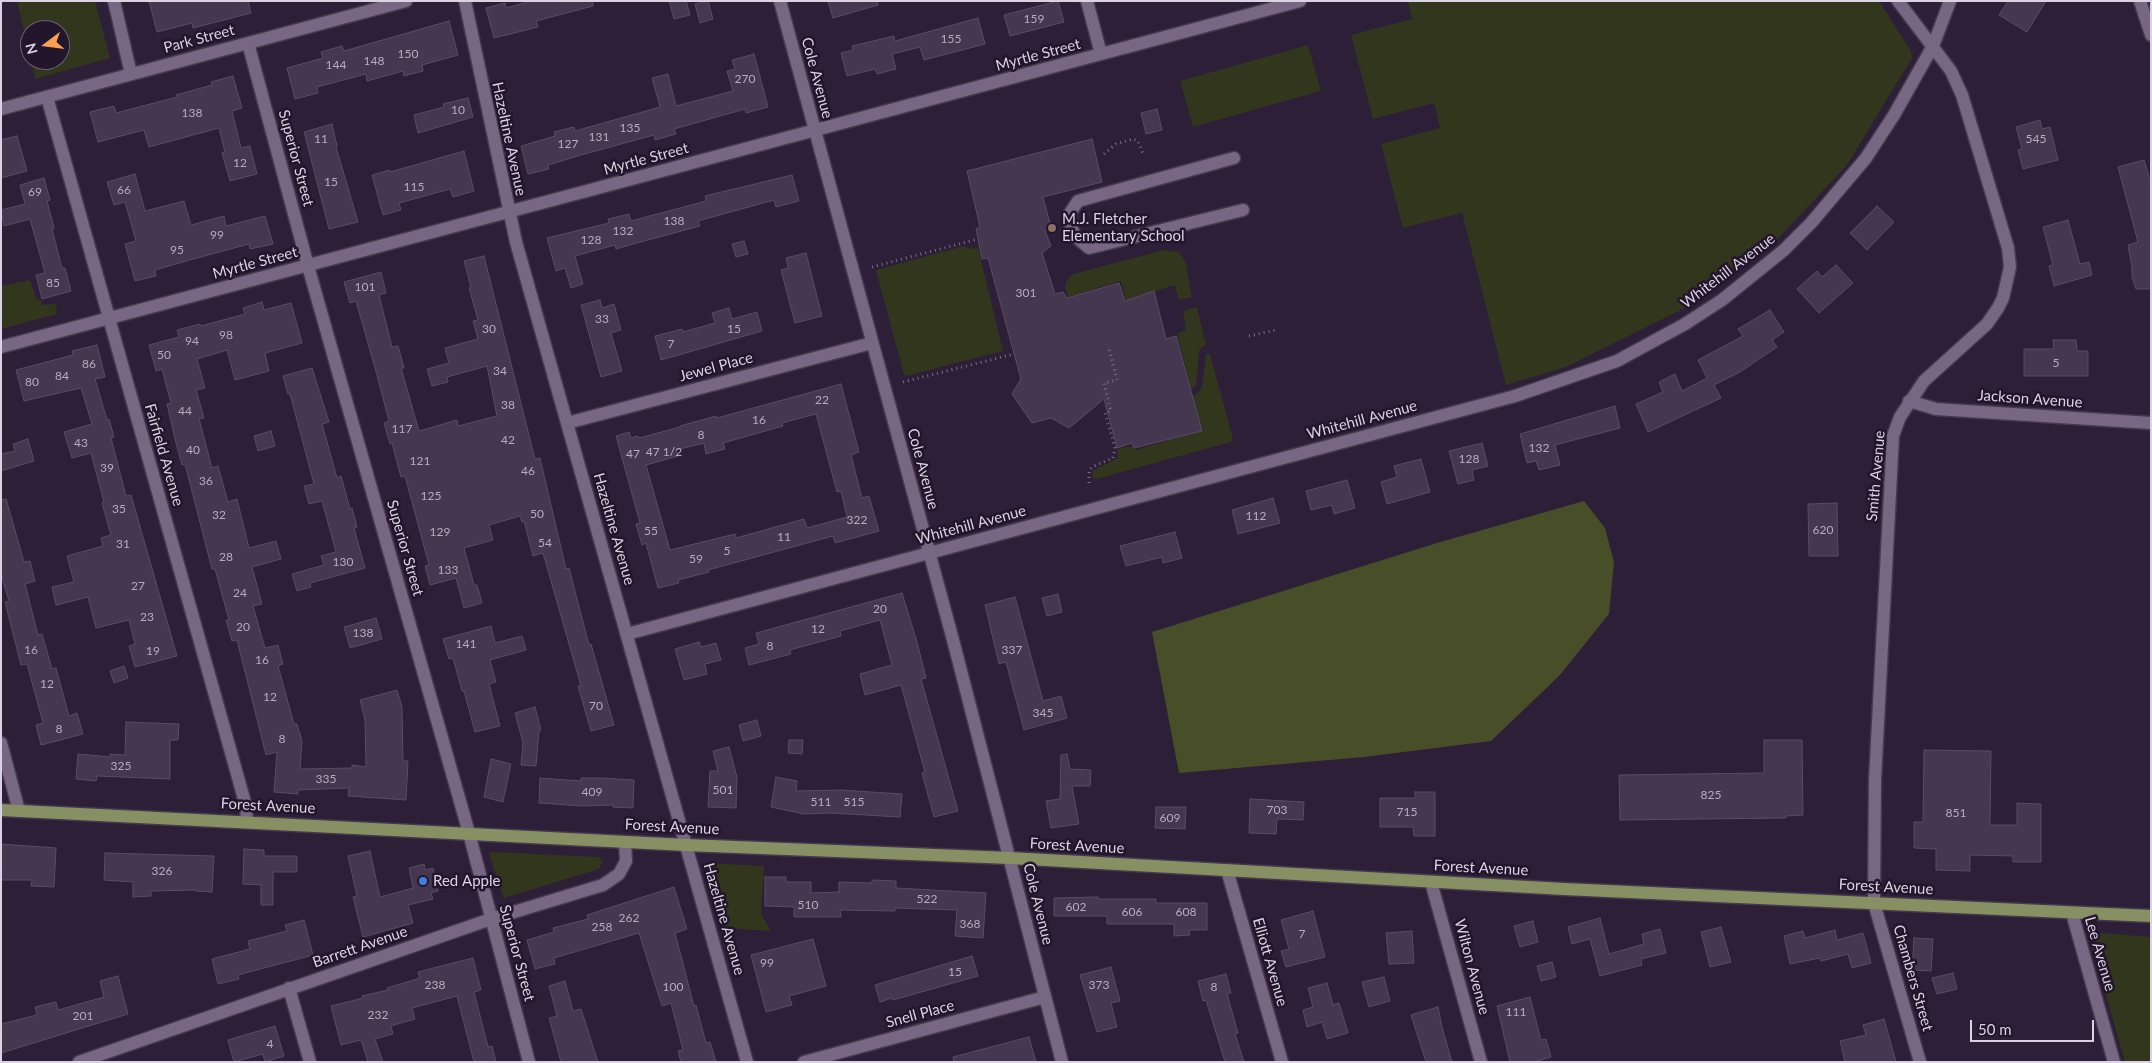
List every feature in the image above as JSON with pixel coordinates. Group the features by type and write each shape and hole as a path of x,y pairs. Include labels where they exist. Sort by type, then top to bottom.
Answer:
{"main road":[{"name":"Forest Avenue","path":"1,810 248,821 686,845 1010,858 1431,882 2151,916"}],"street":[{"path":"114,1 131,74"},
{"name":"Park Street","path":"1,109 406,1"},
{"name":"Hazeltine Avenue","path":"465,1 508,212 747,1062"},
{"name":"Cole Avenue","path":"780,1 929,553 1062,1062"},
{"path":"1087,1 1101,54"},
{"name":"Myrtle Street","path":"1,347 1300,1"},
{"name":"Smith Avenue","path":"1874,903 1875,780 1893,436 1900,417 1909,401 1924,381 1987,324 2003,298 2010,267 2008,248 1962,95 1951,71 1933,46 1910,20 1898,1"},
{"name":"Whitehill Avenue","path":"627,634 1515,396 1588,372 1646,346 1722,300 1784,250 1811,223 1866,158 1933,46 1950,1"},
{"path":"2140,1 2151,36"},
{"name":"Superior Street","path":"248,43 308,266 469,833 529,1062"},
{"name":"Fairfield Avenue","path":"47,97 246,806 248,821"},
{"path":"1234,158 1078,201 1070,213 1070,226 1077,238 1089,248 1243,210"},
{"name":"Jewel Place","path":"567,423 872,343"},
{"name":"Jackson Avenue","path":"1909,401 1936,409 2151,423"},
{"path":"1,744 19,811"},
{"name":"Barrett Avenue","path":"86,1061 289,988 491,919 603,885 619,874 626,861 626,842"},
{"name":"Elliott Avenue","path":"1227,870 1282,1062"},
{"name":"Wilton Avenue","path":"1431,882 1481,1062"},
{"name":"Chambers Street","path":"1874,903 1920,1062"},
{"name":"Lee Avenue","path":"2072,913 2114,1062"},
{"path":"289,988 310,1062"},
{"name":"Snell Place","path":"804,1062 1045,997"}],"path":[{"path":"1104,154 1116,144 1133,139 1138,142 1143,154"},
{"path":"872,267 978,239"},
{"path":"1249,336 1276,330"},
{"path":"1089,482 1089,471 1092,467 1113,458 1115,448 1105,413 1111,411 1104,383 1117,380 1109,349"},
{"path":"903,382 1014,354"}],"green space":[{"path":"17,1 95,1 110,58 70,69 70,20 21,20"},
{"path":"1408,1 1879,1 1911,51 1912,58 1847,165 1776,241 1685,308 1566,367 1506,385 1462,213 1403,228 1381,144 1440,128 1434,103 1373,119 1351,35 1412,19"},
{"path":"1308,45 1321,91 1193,127 1180,81"},
{"path":"33,70 67,70 35,79"},
{"path":"964,246 972,249 978,247 1003,351 906,376 904,375 876,270"},
{"path":"1164,250 1179,252 1183,258 1186,264 1192,297 1180,300 1175,285 1126,300 1121,281 1068,297 1065,286 1067,280 1073,274"},
{"path":"30,280 37,300 41,300 42,305 56,304 57,314 1,329 1,286"},
{"path":"1197,307 1206,345 1199,352 1196,386 1191,389 1177,334 1186,330 1183,311"},
{"path":"1206,354 1210,354 1233,439 1231,442 1096,479 1093,478 1094,470 1117,459 1118,449 1132,446 1136,450 1202,431 1193,397 1202,388"},
{"path":"1584,501 1605,528 1614,562 1609,614 1559,676 1491,741 1364,757 1179,773 1152,632 1437,543"},
{"path":"492,852 599,857 603,861 599,869 504,898 489,854"},
{"path":"707,863 764,866 761,914 771,931 726,928"},
{"path":"2088,932 2151,937 2151,1062 2125,1062"}],"building":[{"path":"149,1 248,1 251,13 193,28 192,23 157,32"},
{"path":"531,1 593,1 593,6 536,21 538,27 494,38 486,8 505,3 506,8"},
{"path":"669,1 686,1 690,15 674,19"},
{"path":"708,1 713,19 700,23 695,4"},
{"path":"828,1 877,1 878,5 833,18"},
{"path":"1058,1 1064,22 1010,36 1004,15"},
{"path":"2008,1 2046,1 2027,32 1999,15"},
{"path":"978,18 985,44 924,60 920,47 892,54 896,69 877,74 875,69 847,76 841,53 853,50 852,46 894,36 895,41"},
{"path":"449,21 458,55 422,65 423,71 404,76 403,71 367,81 366,74 317,87 318,93 295,99 287,68 323,58 321,52 342,46 344,51"},
{"path":"754,54 768,107 746,113 745,109 674,129 676,134 655,140 654,135 548,165 549,169 528,174 521,146 555,136 554,132 574,127 575,131 660,107 652,78 668,74 676,106 733,91 727,71 735,69 732,60"},
{"path":"233,76 242,108 232,111 241,148 250,146 257,174 230,181 222,153 225,152 219,128 149,147 144,130 98,142 90,112 114,106 116,113 177,97 176,95 212,85 211,82"},
{"path":"468,98 473,117 418,133 414,115 444,107 443,104"},
{"path":"1157,109 1162,130 1146,134 1141,113"},
{"path":"2040,120 2042,129 2050,127 2058,160 2023,169 2018,150 2022,149 2016,127"},
{"path":"332,124 336,147 358,222 329,229 304,132"},
{"path":"17,136 27,171 1,178 1,140"},
{"path":"1092,139 1102,182 1043,197 1051,227 1045,231 1051,246 1042,253 1055,294 1063,292 1067,298 1119,283 1125,301 1154,291 1166,339 1176,336 1202,431 1134,448 1132,443 1117,448 1104,399 1069,428 1051,418 1032,423 1012,394 1021,379 988,258 982,259 976,229 980,227 967,171"},
{"path":"464,151 474,191 453,197 450,189 399,203 401,210 383,215 372,175 390,170 390,172"},
{"path":"2144,160 2151,183 2151,289 2136,289 2132,277 2128,245 2138,242 2118,167"},
{"path":"135,174 145,211 184,201 191,225 224,216 226,226 265,216 273,244 250,249 249,244 155,270 156,276 135,281 125,244 136,241 125,202 114,205 107,182"},
{"path":"792,175 799,201 776,207 774,200 698,221 700,226 616,249 615,245 575,256 583,284 571,288 565,268 556,271 547,238 609,223 608,219 629,214 631,221 706,201 705,196"},
{"path":"44,178 50,200 47,201 54,228 52,229 62,268 65,268 71,291 42,299 36,275 45,273 30,219 4,226 1,210 25,204 20,185"},
{"path":"1877,206 1894,222 1867,250 1850,233"},
{"path":"2068,220 2080,264 2089,262 2092,275 2054,286 2049,266 2053,265 2043,227"},
{"path":"744,241 748,254 736,257 732,244"},
{"path":"806,253 822,316 795,323 781,270 788,268 786,258"},
{"path":"484,256 535,459 540,458 566,569 569,568 589,645 591,644 614,725 591,731 578,686 581,686 543,553 533,556 524,521 522,522 520,516 489,525 493,540 464,548 474,585 477,585 482,603 464,608 456,578 430,585 425,566 429,565 405,476 401,477 392,443 390,444 384,423 389,421 356,301 350,303 344,282 381,272 386,293 379,295 392,347 398,346 404,368 401,368 419,431 457,420 458,426 497,416 487,366 447,377 448,382 432,386 427,369 449,363 445,348 478,339 473,321 478,320 464,261"},
{"path":"1836,265 1853,283 1819,313 1797,289 1817,271 1822,277"},
{"path":"600,300 602,308 614,304 621,330 611,333 622,371 601,377 581,305"},
{"path":"262,302 264,310 291,303 302,343 265,353 269,371 235,380 227,350 197,359 205,388 196,390 204,418 199,419 212,468 218,466 228,502 237,499 249,548 276,541 281,559 252,567 262,604 253,606 265,648 278,645 283,664 278,666 294,724 297,724 302,741 300,769 352,768 352,765 366,767 365,720 360,700 397,690 402,707 403,761 408,761 406,800 348,796 349,788 298,790 298,794 274,792 277,752 266,755 237,640 232,641 226,620 229,620 215,569 212,569 185,464 182,465 176,443 167,404 171,403 162,369 156,371 149,345 179,337 177,330 200,324 201,326 245,314 243,308"},
{"path":"729,308 732,319 757,312 762,331 661,360 655,336 682,329 683,332 715,323 712,313"},
{"path":"1770,310 1784,332 1772,340 1777,347 1740,372 1714,385 1721,398 1648,432 1636,404 1663,392 1659,382 1675,374 1682,391 1707,378 1698,360 1743,336 1738,329"},
{"path":"2053,340 2076,340 2077,351 2088,351 2088,376 2024,376 2024,349 2054,349"},
{"path":"97,345 105,377 95,379 114,437 111,438 126,496 131,495 177,656 135,667 129,646 135,644 129,620 96,628 88,597 56,605 52,587 74,582 67,556 103,546 101,538 111,535 91,453 72,458 64,432 92,424 81,388 24,401 16,370 73,355 72,351"},
{"path":"312,368 329,422 322,424 337,478 341,476 350,509 352,508 357,527 354,528 365,568 310,583 311,587 297,591 292,574 324,565 321,556 336,552 322,501 309,504 304,486 314,484 290,394 288,394 283,376"},
{"path":"841,384 859,452 851,455 862,498 869,496 879,531 835,543 833,536 708,570 709,572 678,580 679,583 658,588 646,543 642,545 636,524 640,523 616,436 629,432 631,438 638,436 639,438 716,416 717,418","holes":["816,414 837,492 841,491 847,517 807,528 804,519 736,538 735,534 670,550 646,465 678,456 676,450 704,443 706,454 725,449 723,443 783,426 782,423"]},
{"path":"1615,406 1620,428 1555,445 1560,465 1539,470 1536,461 1527,463 1520,434"},
{"path":"271,431 275,446 258,451 254,436"},
{"path":"28,439 34,461 1,471 1,454 15,451 13,444"},
{"path":"1482,443 1488,466 1472,470 1474,480 1458,484 1449,451"},
{"path":"1421,459 1430,492 1387,504 1381,482 1397,477 1394,466"},
{"path":"1347,480 1355,508 1334,514 1332,505 1311,510 1306,491"},
{"path":"1273,498 1280,523 1238,534 1232,510"},
{"path":"6,499 24,562 30,561 35,581 25,584 38,635 42,634 52,669 56,668 69,716 77,713 83,734 41,745 36,725 43,723 27,664 21,665 5,602 9,601 1,574 1,500"},
{"path":"1837,503 1838,556 1809,556 1808,504"},
{"path":"1175,532 1182,558 1163,563 1162,557 1126,566 1120,546"},
{"path":"902,593 926,678 921,679 958,811 934,817 922,773 925,772 901,685 865,695 860,674 892,665 880,620 840,631 841,636 790,650 791,654 749,665 745,648 759,644 756,633"},
{"path":"1058,594 1062,612 1047,616 1042,598"},
{"path":"1015,597 1043,701 1061,696 1067,718 1024,730 1006,662 999,664 985,605"},
{"path":"376,618 382,639 350,648 344,627"},
{"path":"491,626 495,643 522,636 526,650 490,660 496,682 489,684 500,726 475,732 453,658 449,659 443,639"},
{"path":"699,642 701,647 716,643 721,660 705,664 707,674 684,680 675,649"},
{"path":"124,666 128,678 114,683 110,671"},
{"path":"535,707 541,730 539,731 536,766 521,765 523,743 515,713"},
{"path":"757,720 761,736 743,741 739,725"},
{"path":"126,722 179,724 178,740 170,740 170,779 97,776 96,781 76,779 78,754 110,757 110,754 125,755"},
{"path":"789,740 803,740 802,754 788,753"},
{"path":"1764,740 1802,740 1803,815 1786,816 1786,818 1620,820 1619,775 1764,773"},
{"path":"729,747 737,777 736,808 708,807 710,771 718,771 713,751"},
{"path":"1924,750 1991,751 1990,825 2017,825 2017,803 2041,804 2041,862 2013,862 2013,856 1970,855 1970,871 1936,870 1936,849 1914,848 1914,822 1923,822"},
{"path":"1067,754 1070,769 1091,770 1090,786 1072,786 1079,824 1051,828 1046,801 1060,799 1061,755"},
{"path":"491,759 511,764 503,802 484,797"},
{"path":"776,777 797,781 796,791 841,790 902,794 900,817 831,813 804,814 771,807"},
{"path":"540,778 581,781 581,778 634,780 633,808 613,807 613,805 582,806 539,803"},
{"path":"1415,792 1435,792 1435,836 1414,836 1413,827 1380,827 1380,798 1415,798"},
{"path":"1250,799 1304,802 1303,820 1277,819 1276,834 1249,833"},
{"path":"1156,807 1186,807 1185,829 1155,828"},
{"path":"1,844 56,848 54,887 31,886 32,880 1,880"},
{"path":"244,849 264,850 264,856 297,856 297,872 273,872 273,905 261,905 261,885 243,884"},
{"path":"370,851 380,897 413,888 409,868 424,864 425,870 433,868 438,891 431,893 433,899 408,905 413,923 363,937 353,897 357,896 348,856"},
{"path":"105,853 214,856 212,892 195,890 151,891 151,896 133,897 133,882 104,880"},
{"path":"765,877 786,877 786,882 811,882 811,893 839,892 839,882 872,883 872,880 896,881 896,888 986,893 983,938 955,936 957,910 895,908 895,911 840,910 841,917 794,917 794,907 765,906"},
{"path":"674,887 687,929 675,933 694,1006 696,1005 706,1043 710,1042 716,1062 681,1062 678,1051 683,1050 671,1003 662,1006 639,933 554,958 555,964 535,969 527,940 554,932 553,928 588,919 587,915"},
{"path":"1098,897 1098,899 1156,899 1156,903 1207,903 1207,930 1189,930 1190,935 1174,936 1174,924 1107,924 1107,916 1054,916 1054,898"},
{"path":"1313,911 1325,957 1286,967 1281,951 1289,949 1281,920"},
{"path":"1600,918 1609,954 1644,944 1642,934 1660,929 1666,953 1641,959 1642,965 1600,976 1590,939 1572,944 1568,927"},
{"path":"304,920 313,955 238,975 239,979 218,984 212,959 250,949 248,941 287,931 285,925"},
{"path":"1533,921 1538,942 1520,947 1514,926"},
{"path":"1721,927 1731,962 1710,967 1701,932"},
{"path":"1835,930 1837,940 1863,933 1871,963 1852,968 1848,954 1821,961 1820,958 1790,964 1784,936 1803,931 1805,938"},
{"path":"1412,931 1414,963 1389,964 1386,933"},
{"path":"1914,938 1933,939 1931,971 1912,970"},
{"path":"813,939 826,986 789,996 792,1005 766,1012 751,955"},
{"path":"972,956 978,976 880,1002 875,985"},
{"path":"473,958 481,990 474,992 488,1047 492,1046 496,1062 474,1062 457,996 412,1008 415,1019 391,1026 393,1034 375,1039 383,1062 368,1062 361,1040 341,1045 331,1006 363,998 362,996 388,990 387,988 420,978 418,972"},
{"path":"1552,962 1556,977 1541,981 1537,966"},
{"path":"1111,967 1120,1001 1111,1003 1117,1027 1097,1032 1080,975"},
{"path":"1953,973 1957,989 1937,994 1932,978"},
{"path":"1226,974 1231,993 1227,994 1238,1033 1235,1034 1244,1062 1225,1062 1206,1000 1203,1001 1198,981"},
{"path":"118,976 128,1014 1,1053 1,1024 37,1015 35,1007 56,1002 58,1010 104,997 100,981"},
{"path":"1384,977 1390,1001 1369,1007 1362,982"},
{"path":"565,981 573,1011 581,1009 598,1062 561,1062 549,1018 557,1016 549,986"},
{"path":"1327,983 1333,1005 1339,1003 1348,1033 1327,1039 1322,1022 1307,1027 1303,1010 1313,1007 1308,988"},
{"path":"1530,997 1541,1040 1546,1039 1551,1057 1534,1062 1510,1062 1497,1006"},
{"path":"1438,1007 1452,1062 1426,1062 1411,1015"},
{"path":"1884,1019 1896,1062 1845,1062 1840,1041 1866,1035 1863,1025"},
{"path":"275,1026 284,1056 265,1062 263,1054 234,1062 228,1040"},
{"path":"1029,1037 1036,1062 954,1062 953,1057"}],"place":[{"name":"M.J. Fletcher Elementary School","path":"1052,228"},
{"name":"Red Apple","path":"423,881"}]}
